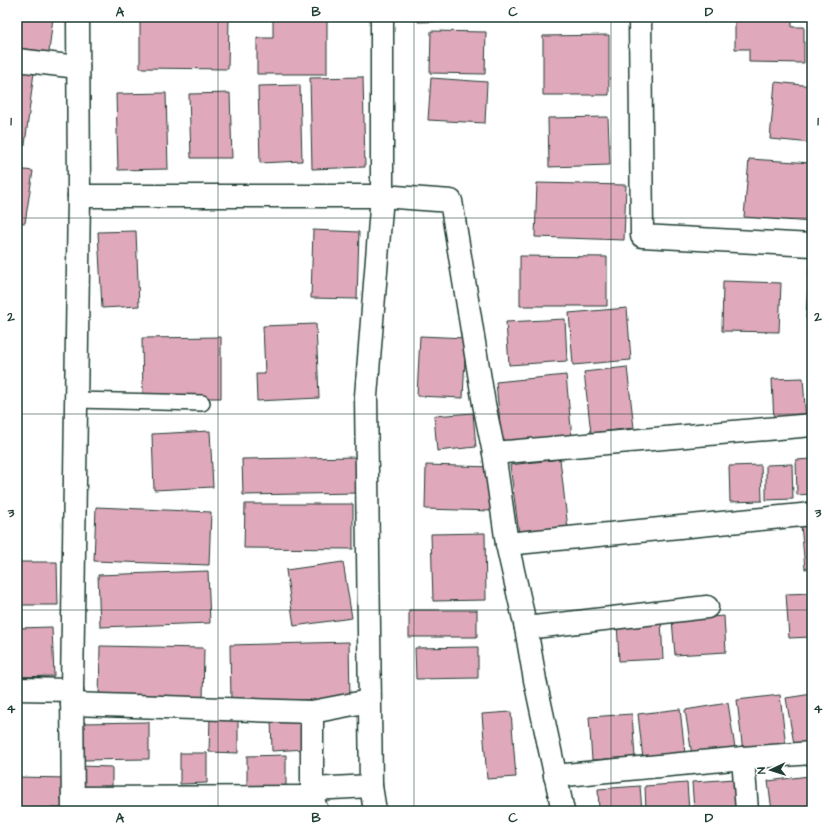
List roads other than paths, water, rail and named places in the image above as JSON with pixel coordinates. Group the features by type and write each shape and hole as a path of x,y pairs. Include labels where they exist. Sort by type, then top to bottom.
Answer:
{"street":[{"path":"78,17 79,196 72,697 73,804 313,802 371,786"},
{"path":"375,811 371,786 369,701 366,396 382,196 382,17"},
{"path":"640,17 642,236 812,245"},
{"path":"17,60 78,67"},
{"path":"79,196 382,196 451,201 484,404 494,453 507,544 526,628 535,680 563,811"},
{"path":"494,453 812,425"},
{"path":"507,544 812,514"},
{"path":"526,628 707,607"},
{"path":"17,689 72,697 312,712 369,701"},
{"path":"312,712 313,802"},
{"path":"555,776 812,753"},
{"path":"743,758 747,811"}],"lane":[{"path":"76,400 202,403"}]}
